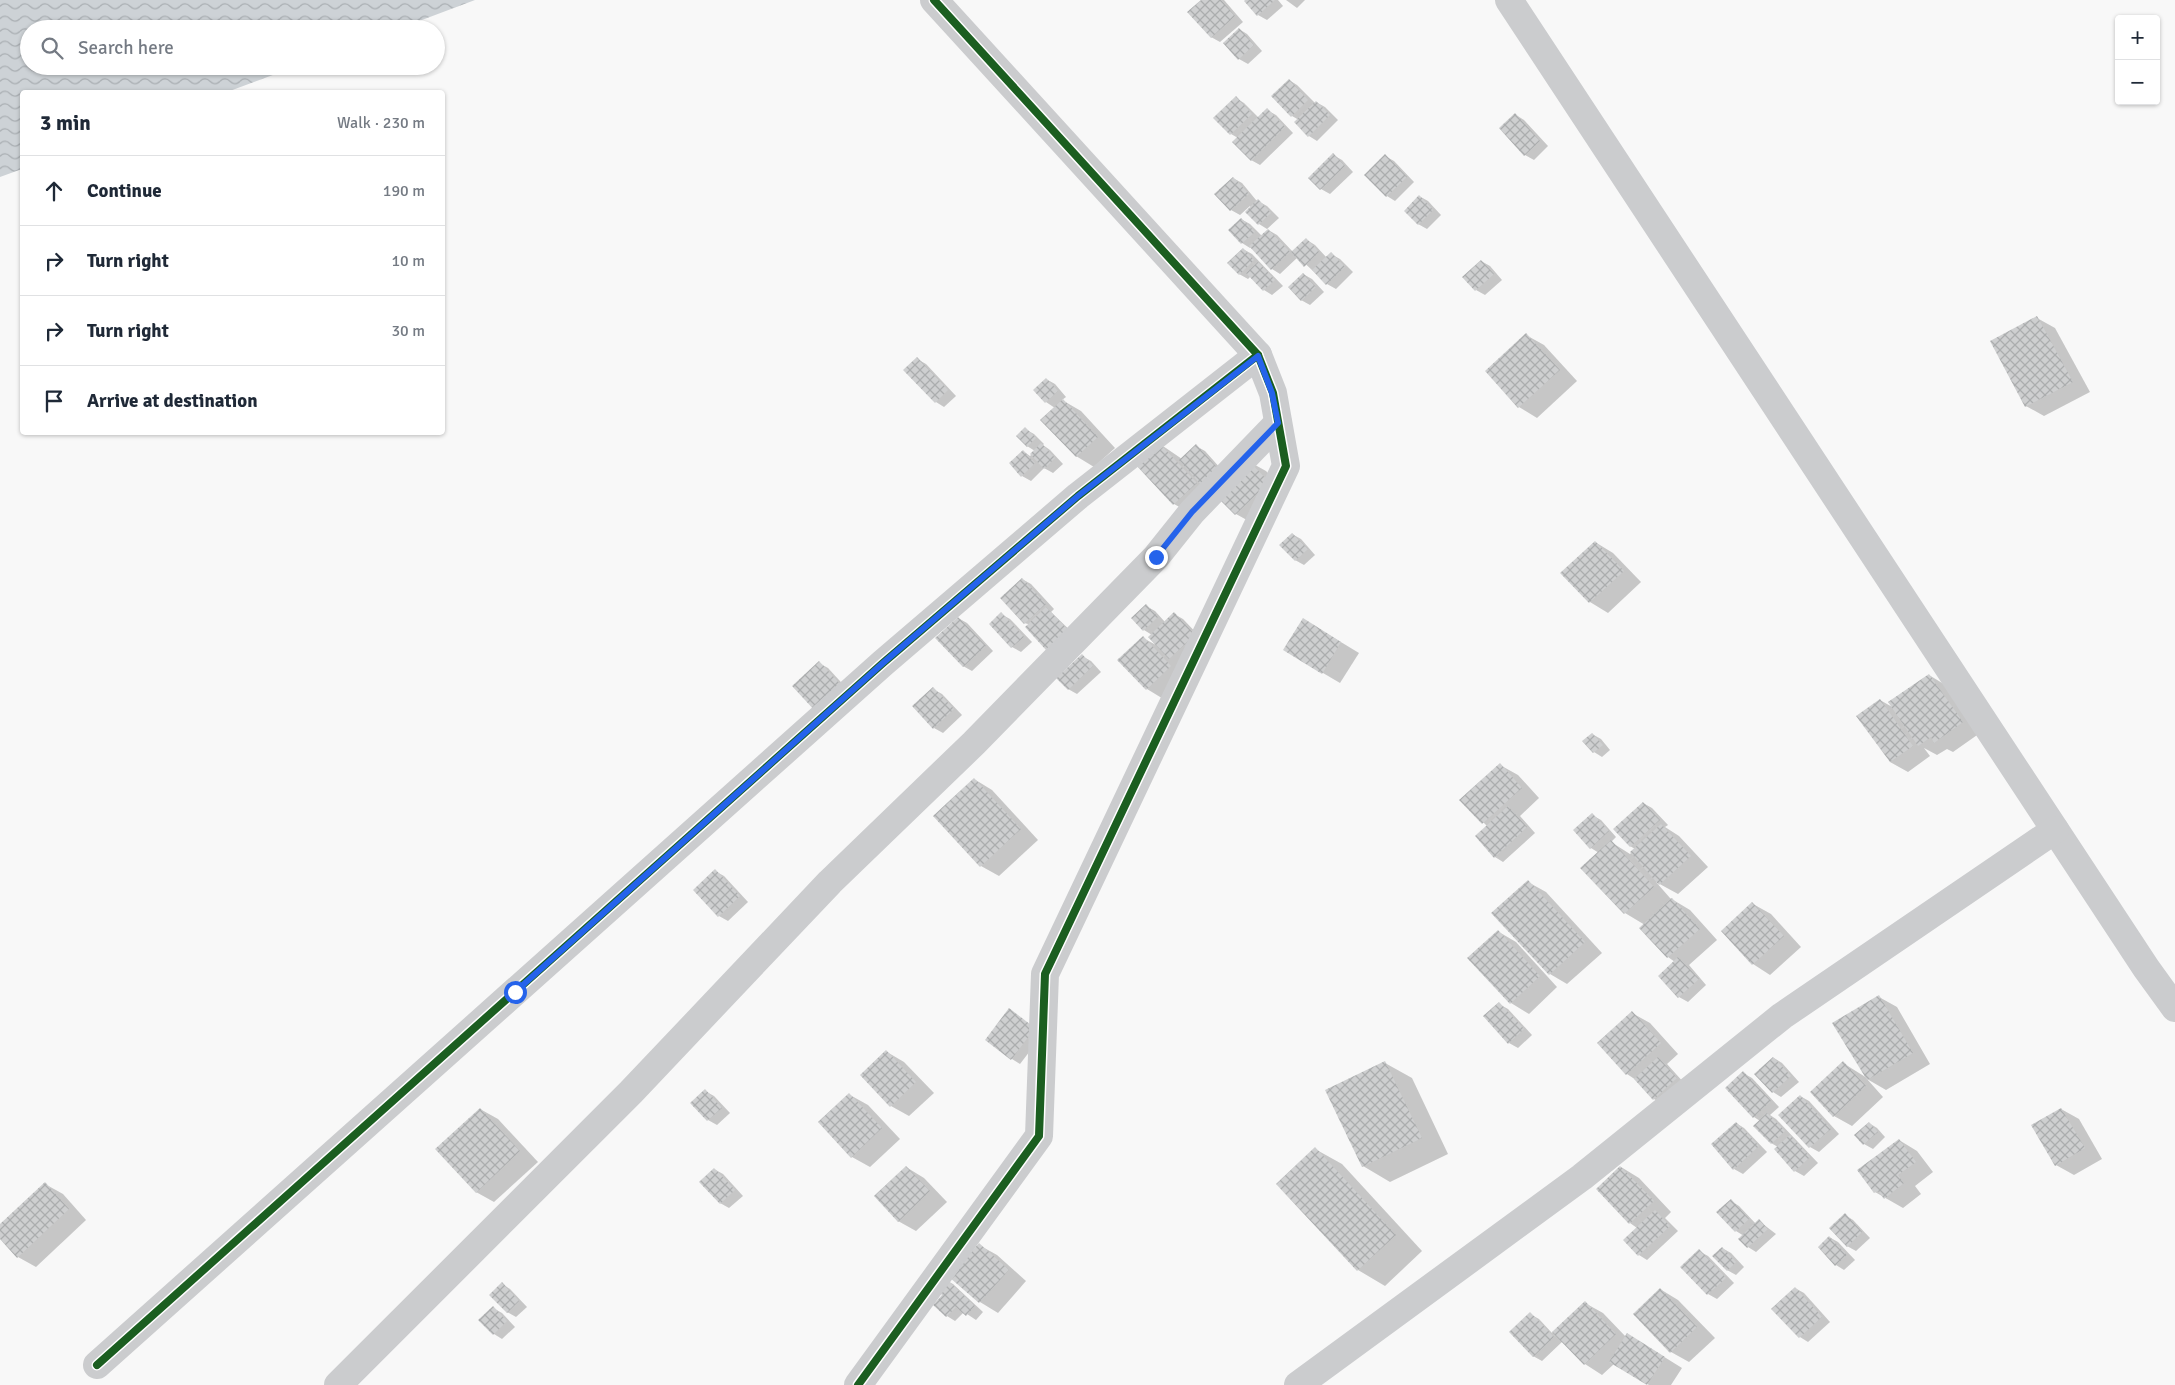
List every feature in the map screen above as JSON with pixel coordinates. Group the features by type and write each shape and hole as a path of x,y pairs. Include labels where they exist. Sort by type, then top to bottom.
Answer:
{"street":[{"path":"858,1385 1039,1136 1045,974 1286,466 1272,393 1258,356 934,0"},
{"path":"1509,0 2146,968 2175,1008"},
{"path":"96,1365 883,663 1078,496 1258,356"},
{"path":"338,1385 631,1092 830,882 1028,688 1156,557 1192,512 1278,423"},
{"path":"1298,1385 1582,1177 1782,1016 2055,830"}],"water":[{"path":"0,0 475,0 422,20 20,20 20,75 273,75 232,90 20,90 20,170 0,177"}],"building":[{"path":"1201,0 1221,0 1235,16 1211,38 1187,12"},
{"path":"1245,0 1275,0 1257,16"},
{"path":"1239,28 1254,45 1238,60 1223,43"},
{"path":"1289,79 1308,100 1291,117 1271,96"},
{"path":"1236,96 1252,114 1230,135 1213,118"},
{"path":"1316,101 1330,115 1308,137 1294,122"},
{"path":"1267,108 1285,127 1251,161 1232,142"},
{"path":"1515,113 1540,141 1524,156 1499,128"},
{"path":"1333,153 1345,166 1320,190 1308,178"},
{"path":"1385,154 1407,177 1386,197 1364,175"},
{"path":"1233,177 1249,194 1230,211 1214,194"},
{"path":"1419,195 1433,210 1418,225 1404,211"},
{"path":"1258,199 1271,213 1258,225 1245,212"},
{"path":"1241,218 1255,232 1241,244 1228,230"},
{"path":"1268,229 1290,252 1271,270 1249,246"},
{"path":"1306,238 1319,252 1304,267 1291,252"},
{"path":"1243,248 1254,260 1239,275 1227,263"},
{"path":"1331,252 1345,267 1326,285 1312,270"},
{"path":"1481,260 1494,274 1475,291 1462,277"},
{"path":"1258,262 1275,280 1263,291 1246,273"},
{"path":"1303,273 1316,287 1301,301 1288,287"},
{"path":"2037,316 2073,382 2025,407 1990,341"},
{"path":"1526,333 1560,370 1518,408 1485,371"},
{"path":"917,357 948,390 935,403 903,370"},
{"path":"1046,378 1058,391 1045,403 1033,390"},
{"path":"1063,399 1098,437 1076,457 1040,420"},
{"path":"1025,427 1036,438 1027,447 1016,436"},
{"path":"1041,443 1055,458 1044,469 1030,454"},
{"path":"1159,443 1197,483 1173,505 1136,465"},
{"path":"1196,444 1221,472 1203,487 1179,460"},
{"path":"1023,450 1035,463 1021,477 1009,463"},
{"path":"1248,460 1269,482 1235,515 1213,493"},
{"path":"1292,533 1308,549 1295,561 1279,545"},
{"path":"1595,541 1624,571 1589,603 1560,573"},
{"path":"1022,578 1046,604 1024,624 1000,598"},
{"path":"1146,604 1158,617 1143,631 1131,618"},
{"path":"1046,607 1068,630 1046,650 1025,627"},
{"path":"1001,612 1024,637 1011,648 989,624"},
{"path":"1174,612 1195,635 1169,659 1148,637"},
{"path":"958,617 986,646 963,667 935,638"},
{"path":"1303,618 1341,642 1322,674 1283,650"},
{"path":"1143,636 1171,666 1146,690 1117,660"},
{"path":"1082,654 1093,666 1068,690 1056,678"},
{"path":"819,661 842,686 816,712 792,686"},
{"path":"1929,674 1963,722 1934,743 1931,737 1918,746 1888,702"},
{"path":"933,687 954,709 933,729 912,706"},
{"path":"1880,699 1913,746 1890,762 1856,716"},
{"path":"1592,733 1603,745 1593,753 1582,741"},
{"path":"1500,763 1522,788 1482,824 1459,800"},
{"path":"974,778 1021,829 980,867 933,816"},
{"path":"1643,802 1660,820 1630,847 1613,829"},
{"path":"1508,806 1527,827 1494,858 1475,836"},
{"path":"1592,813 1609,831 1590,849 1573,830"},
{"path":"1661,824 1691,856 1659,885 1630,852"},
{"path":"1611,840 1654,887 1624,914 1580,868"},
{"path":"715,869 740,896 718,917 693,890"},
{"path":"1528,880 1585,942 1549,975 1491,913"},
{"path":"1672,898 1700,929 1667,958 1639,928"},
{"path":"1752,902 1784,936 1752,965 1721,931"},
{"path":"1498,930 1540,976 1510,1004 1467,958"},
{"path":"1678,957 1699,979 1678,998 1658,976"},
{"path":"1879,995 1913,1053 1867,1080 1832,1023"},
{"path":"1499,1002 1524,1029 1508,1044 1483,1016"},
{"path":"1009,1008 1035,1028 1011,1060 985,1040"},
{"path":"1632,1011 1661,1043 1626,1075 1597,1043"},
{"path":"886,1050 916,1082 890,1107 860,1075"},
{"path":"1658,1057 1677,1078 1653,1100 1634,1079"},
{"path":"1773,1057 1791,1076 1772,1093 1754,1074"},
{"path":"1385,1061 1422,1138 1362,1167 1325,1090"},
{"path":"1843,1061 1866,1086 1833,1117 1810,1092"},
{"path":"1743,1071 1771,1101 1753,1118 1725,1088"},
{"path":"705,1089 722,1108 707,1121 690,1103"},
{"path":"849,1093 882,1128 851,1158 818,1122"},
{"path":"1800,1095 1831,1129 1809,1148 1778,1115"},
{"path":"480,1108 520,1151 476,1193 435,1149"},
{"path":"2061,1108 2085,1148 2055,1166 2031,1125"},
{"path":"1767,1113 1785,1131 1771,1144 1753,1126"},
{"path":"1736,1122 1759,1146 1733,1170 1711,1144"},
{"path":"1869,1122 1878,1132 1863,1145 1854,1135"},
{"path":"1790,1135 1810,1157 1794,1172 1774,1149"},
{"path":"1899,1139 1916,1162 1898,1175 1904,1183 1884,1199 1878,1191 1874,1193 1857,1170"},
{"path":"1315,1147 1396,1235 1357,1271 1276,1184"},
{"path":"906,1166 930,1191 898,1222 874,1196"},
{"path":"1620,1166 1654,1201 1629,1224 1596,1189"},
{"path":"714,1168 735,1190 720,1204 699,1182"},
{"path":"45,1182 69,1209 17,1258 0,1239 0,1224"},
{"path":"1731,1199 1749,1219 1735,1232 1716,1212"},
{"path":"1655,1210 1670,1226 1638,1256 1623,1240"},
{"path":"1845,1213 1862,1232 1847,1247 1829,1228"},
{"path":"1759,1219 1768,1229 1747,1248 1738,1239"},
{"path":"1829,1236 1847,1255 1835,1266 1818,1247"},
{"path":"979,1243 1009,1270 979,1303 949,1277"},
{"path":"1722,1247 1736,1262 1727,1271 1712,1256"},
{"path":"1699,1249 1726,1278 1707,1295 1680,1267"},
{"path":"944,1277 975,1306 966,1316 956,1307 946,1317 933,1305 942,1295 934,1287"},
{"path":"502,1282 519,1301 507,1313 489,1295"},
{"path":"1795,1287 1822,1317 1799,1338 1771,1309"},
{"path":"1660,1288 1697,1327 1670,1353 1633,1314"},
{"path":"1585,1301 1616,1334 1584,1365 1552,1332"},
{"path":"493,1306 507,1321 493,1335 478,1320"},
{"path":"1530,1312 1554,1337 1533,1357 1509,1332"},
{"path":"1627,1333 1665,1357 1647,1385 1609,1362"}],"cycle path":[{"path":"858,1385 1039,1136 1045,974 1286,466 1273,393 1258,355 934,0"},
{"path":"97,1365 883,663 1078,496 1258,355"}],"route":[{"path":"515,992 883,663 1078,496 1258,356 1272,393 1278,423 1192,512 1156,557"}]}
